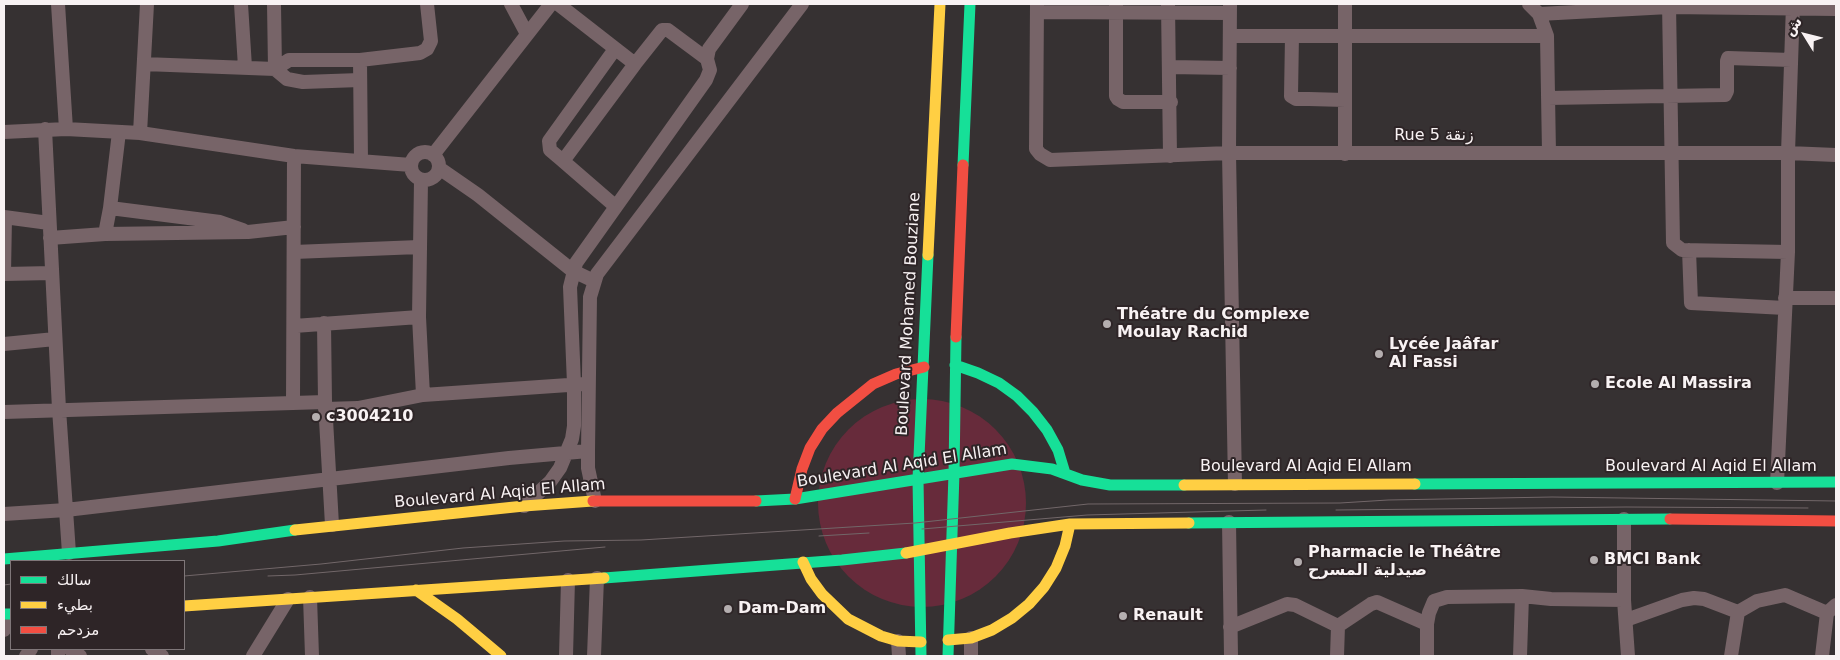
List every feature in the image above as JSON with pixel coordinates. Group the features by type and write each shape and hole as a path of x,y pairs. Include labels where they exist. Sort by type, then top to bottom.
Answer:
{"main road":[{"name":"Boulevard Mohamed Bouziane","path":"922,656 918,479 940,4"},
{"path":"948,656 954,473 955,365 970,4"},
{"path":"955,365 978,373 998,383 1017,396 1047,430 1058,450 1065,473"},
{"path":"795,499 802,469 810,448 822,429 837,413 873,384 896,374 924,367"},
{"name":"Boulevard Al Aqid El Allam","path":"4,559 218,541 332,525 524,506 594,501 756,501 795,499 1012,464 1039,466 1082,480 1110,485 1836,482"},
{"path":"185,606 852,559 920,551 1030,529 1070,524 1624,520 1836,521"},
{"path":"948,640 971,638 992,630 1012,618 1029,604 1044,587 1056,568 1065,546 1070,524"},
{"path":"803,562 811,579 834,607 848,619 864,629 881,636 898,641 921,642"},
{"path":"416,590 457,619 493,654"}],"street":[{"path":"58,4 66,129"},
{"path":"140,133 147,4"},
{"path":"241,4 244,68"},
{"path":"274,4 275,69 287,79 295,81 360,80"},
{"path":"144,64 275,69 289,60 360,60 420,53 427,49 431,41 427,4"},
{"path":"511,4 527,34"},
{"path":"550,4 436,161 437,174 432,178 421,180 413,174 410,164 419,153 424,152 436,161 573,271 594,281"},
{"path":"558,4 635,64"},
{"path":"524,506 550,482 568,452 574,426 570,287 573,271 580,256 706,80 710,70 709,49 742,4"},
{"path":"594,501 588,468 588,451 590,297 594,281 605,262 802,4"},
{"path":"1345,4 1345,154"},
{"path":"1669,5 1673,243 1678,248 1690,250 1788,252"},
{"path":"1549,153 1547,36 1537,8 1669,5 1793,6 1836,9"},
{"path":"1777,483 1788,252 1788,153 1793,6"},
{"path":"1037,8 1230,8 1229,153 1235,484"},
{"name":"Rue 5 زنقة","path":"1037,8 1036,149 1050,160 1229,153 1788,153 1836,155"},
{"path":"1168,8 1171,102 1170,156"},
{"path":"1116,9 1116,96 1123,102 1171,102"},
{"path":"563,161 662,30 665,29 708,59"},
{"path":"1230,36 1547,36"},
{"path":"1292,36 1291,96 1309,100 1345,100"},
{"path":"615,49 549,141 550,150 615,206"},
{"path":"1548,98 1725,94 1727,91 1726,61 1728,58 1791,60"},
{"path":"360,60 361,161"},
{"path":"1170,67 1230,68"},
{"path":"45,129 68,553"},
{"path":"4,132 66,129 140,133 294,156 410,164"},
{"path":"106,234 119,132"},
{"path":"293,403 294,156"},
{"path":"421,180 419,317 422,395"},
{"path":"110,208 220,222 233,225 248,232"},
{"path":"49,223 4,217 4,274 52,273"},
{"path":"50,238 106,234 248,232 294,227"},
{"path":"294,252 419,247"},
{"path":"1690,250 1689,297 1691,303 1785,303 1836,298"},
{"path":"294,326 419,317"},
{"path":"324,323 325,406 332,525"},
{"path":"4,344 55,339"},
{"path":"4,412 293,403 358,408 422,395 589,384"},
{"path":"4,514 66,510 588,451"},
{"path":"1624,520 1624,600 1628,656"},
{"path":"1229,522 1231,656"},
{"path":"594,656 597,578"},
{"path":"566,656 568,580"},
{"path":"1738,612 1757,601 1785,595 1832,609 1822,656"},
{"path":"1427,656 1428,613 1434,601 1438,598 1522,596 1551,599 1624,600"},
{"path":"1520,656 1522,596"},
{"path":"310,597 312,656"},
{"path":"1626,620 1682,600 1694,598 1704,599 1738,612"},
{"path":"253,656 288,599"},
{"path":"1338,626 1377,602 1427,624"},
{"path":"1230,627 1283,605 1291,604 1338,626"},
{"path":"1731,656 1738,612"},
{"path":"1337,656 1338,626"},
{"path":"971,638 971,656"},
{"path":"898,641 899,656"}],"shaded area":[{"path":"912,399 932,399 952,403 971,411 996,429 1009,445 1018,463 1026,493 1022,533 1018,543 1009,561 996,577 980,590 952,603 932,607 912,607 892,603 873,595 856,584 841,569 830,552 822,533 818,513 818,493 822,473 830,454 841,437 856,422 873,411 892,403"}],"tram line":[{"path":"185,576 321,564 463,548 564,541 641,540 915,523 1088,504 1340,503 1388,500 1552,497 1836,501"},
{"path":"1336,510 1626,507 1808,508"},
{"path":"922,529 1087,515 1266,510"},
{"path":"819,536 869,533"},
{"path":"268,576 605,547"},
{"path":"4,585 10,584"}],"traffic: fast":[{"path":"963,165 970,4"},
{"path":"921,656 918,479 928,255"},
{"path":"948,656 956,337"},
{"path":"955,365 999,383 1017,396 1047,430 1058,450 1065,473"},
{"path":"756,501 795,499 1012,464 1052,469 1082,480 1110,485 1184,485"},
{"path":"1415,484 1836,482"},
{"path":"1189,523 1670,519"},
{"path":"4,559 218,541 295,530"},
{"path":"604,578 842,560 906,553"},
{"path":"4,614 10,614"}],"traffic: slow":[{"path":"928,255 940,4"},
{"path":"1184,485 1415,484"},
{"path":"295,530 524,506 593,501"},
{"path":"906,553 1010,533 1070,524 1189,523"},
{"path":"948,640 971,638 992,630 1012,618 1029,604 1044,587 1056,568 1065,546 1070,524"},
{"path":"803,562 811,579 822,594 848,619 881,636 898,641 921,642"},
{"path":"185,606 604,578"},
{"path":"416,590 457,619 501,656"}],"traffic: jam":[{"path":"956,337 963,165"},
{"path":"795,499 802,469 810,448 822,429 837,413 873,384 896,374 924,367"},
{"path":"593,501 756,501"},
{"path":"1670,519 1836,521"}],"place":[{"name":"Théatre du Complexe Moulay Rachid","path":"1107,324"},
{"name":"Lycée Jaâfar Al Fassi","path":"1379,354"},
{"name":"Ecole Al Massira","path":"1595,384"},
{"name":"c3004210","path":"316,417"},
{"name":"BMCI Bank","path":"1594,560"},
{"name":"Pharmacie le Théâtre صيدلية المسرح","path":"1298,562"},
{"name":"Dam-Dam","path":"728,609"},
{"name":"Renault","path":"1123,616"}]}
